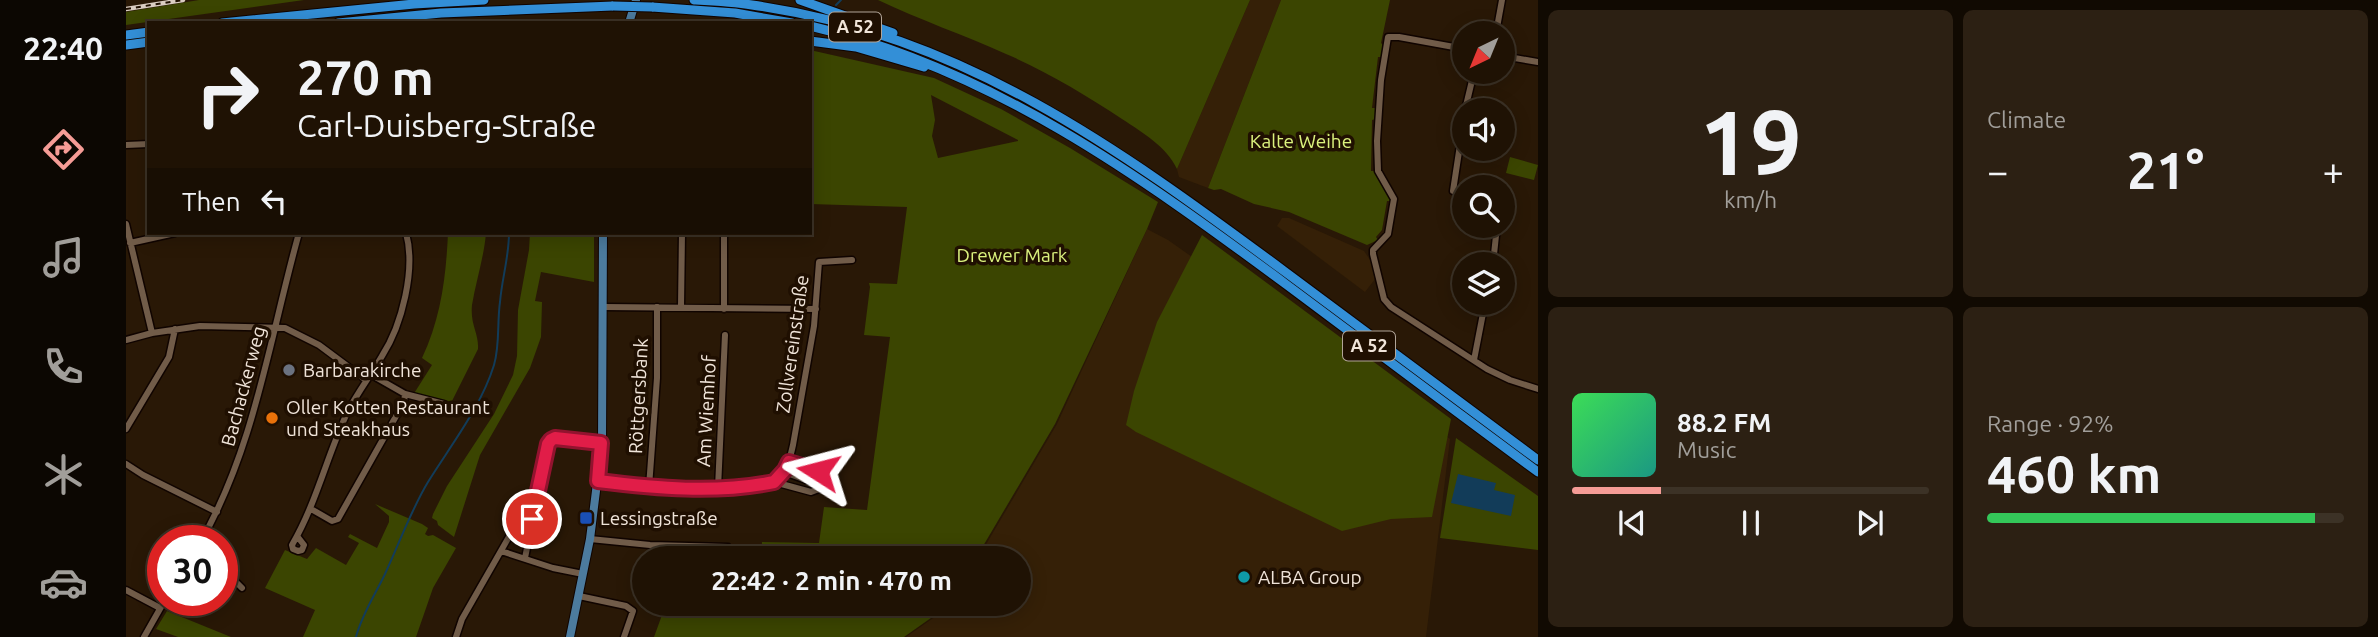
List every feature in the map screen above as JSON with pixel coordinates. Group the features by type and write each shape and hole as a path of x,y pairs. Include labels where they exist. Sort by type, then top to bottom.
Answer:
{"highway":[{"path":"241,21 418,2 484,0"},
{"name":"A 52","path":"694,0 751,4 848,25 942,57 1008,88 1087,132 1538,460"},
{"path":"800,0 944,52 990,74 1008,88"},
{"path":"359,21 441,13 613,6 735,13 781,21"},
{"name":"A 52","path":"812,27 897,50 943,69 1015,104 1168,192"},
{"path":"126,35 147,32"},
{"path":"812,41 856,47 929,68 943,69"},
{"path":"126,45 147,42"},
{"name":"A 52","path":"1201,216 1538,472"}],"main road":[{"path":"630,21 636,0"},
{"path":"570,637 590,539 598,481 604,307 603,235"}],"street":[{"path":"1498,21 1502,0"},
{"path":"1452,47 1388,37 1379,110 1378,171 1394,199 1388,234 1373,250 1381,289 1384,299 1401,315 1510,380 1538,389"},
{"path":"1516,58 1538,62"},
{"path":"126,145 147,144"},
{"path":"126,224 152,333"},
{"path":"130,243 166,235"},
{"name":"Bachackerweg","path":"210,525 237,463 298,235"},
{"path":"297,536 311,509 344,421 389,342 404,300 410,252 406,235"},
{"path":"681,235 681,306"},
{"path":"724,235 724,309"},
{"name":"Zollvereinstraße","path":"774,482 789,462 816,309 819,262 852,260"},
{"path":"604,307 816,309"},
{"name":"Röttgersbank","path":"649,487 658,363 657,307"},
{"path":"1474,360 1483,315"},
{"path":"126,340 200,326 285,328 319,345 368,377 405,394 444,404"},
{"path":"126,429 169,358 175,329"},
{"name":"Am Wiemhof","path":"718,488 725,335"},
{"path":"311,509 332,521 338,519 404,402 405,394"},
{"path":"525,558 548,444 551,440 601,443"},
{"path":"598,481 649,487 718,488 774,482 811,492 817,490 822,477 818,471 789,462"},
{"path":"126,464 217,512"},
{"path":"784,472 820,485"},
{"path":"456,637 461,620 518,521 532,519"},
{"path":"590,539 689,546"},
{"path":"501,551 553,568 583,574"},
{"path":"238,584 243,588"},
{"path":"126,590 147,601"},
{"path":"579,596 626,606 633,611 624,637"},
{"path":"144,637 156,616"}],"shaded area":[{"path":"1250,0 1281,0 1208,188 1179,177 1177,169"},
{"path":"1282,218 1289,218 1364,251 1372,263 1375,279 1365,292 1277,226"},
{"path":"1147,229 1168,240 1450,439 1426,637 906,637 936,616 1031,616 1031,546 985,546 1057,424"}],"green space":[{"path":"199,0 304,0 126,25 126,12"},
{"name":"Kalte Weihe","path":"878,0 1250,0 1177,169 1167,153 1138,129 1066,84 974,40"},
{"name":"Kalte Weihe","path":"1281,0 1390,0 1381,43 1381,57 1378,57 1372,108 1376,108 1376,119 1372,120 1371,171 1375,171 1391,201 1387,201 1382,230 1376,237 1378,240 1367,245 1289,212 1254,204 1221,189 1208,188"},
{"name":"Drewer Mark","path":"812,50 934,78 1001,109 1158,202 1055,424 983,546 762,546 762,542 819,543 824,507 867,510 890,337 864,335 869,283 897,284 907,207 812,204","holes":["931,95 1018,140 938,158 932,136 935,120"]},
{"path":"1515,158 1538,165 1534,180 1506,173 1509,161 1515,161"},
{"path":"448,235 486,235 472,305 478,349 452,401 446,402 413,395 432,365 422,358 434,328 446,265"},
{"path":"530,235 594,235 594,282 541,272 535,301 542,302 541,337 530,368 480,455 454,537 438,525 432,518 433,514 447,486 494,414 513,375 517,356 518,310"},
{"path":"1202,235 1451,419 1432,517 1391,519 1342,531 1126,425 1134,391 1157,322"},
{"path":"1456,438 1538,496 1538,550 1440,538"},
{"path":"375,504 422,524 428,528 425,534 433,535 456,548 433,588 416,637 303,637 315,610 265,588 285,550 307,559 316,548 346,565 359,543 348,537 350,534 377,548 389,522 389,516"},
{"path":"164,616 179,616 231,637 178,637 156,629"},
{"path":"662,616 934,616 904,637 654,637"}],"water":[{"path":"1458,474 1496,483 1494,490 1515,495 1511,516 1451,503"}],"waterway":[{"path":"836,5 841,0"},
{"path":"356,637 365,612 422,493 473,411 488,381 497,350 499,310 509,235"}],"railway":[{"path":"126,9 183,0"}],"place":[{"name":"Barbarakirche","path":"289,370"},
{"name":"Oller Kotten Restaurant und Steakhaus","path":"272,418"},
{"name":"Lessingstraße","path":"586,518"},
{"name":"ALBA Group","path":"1244,577"}],"route":[{"path":"532,519 548,444 555,438 601,443 598,481 649,487 713,488 774,482 789,462 818,471"}]}
